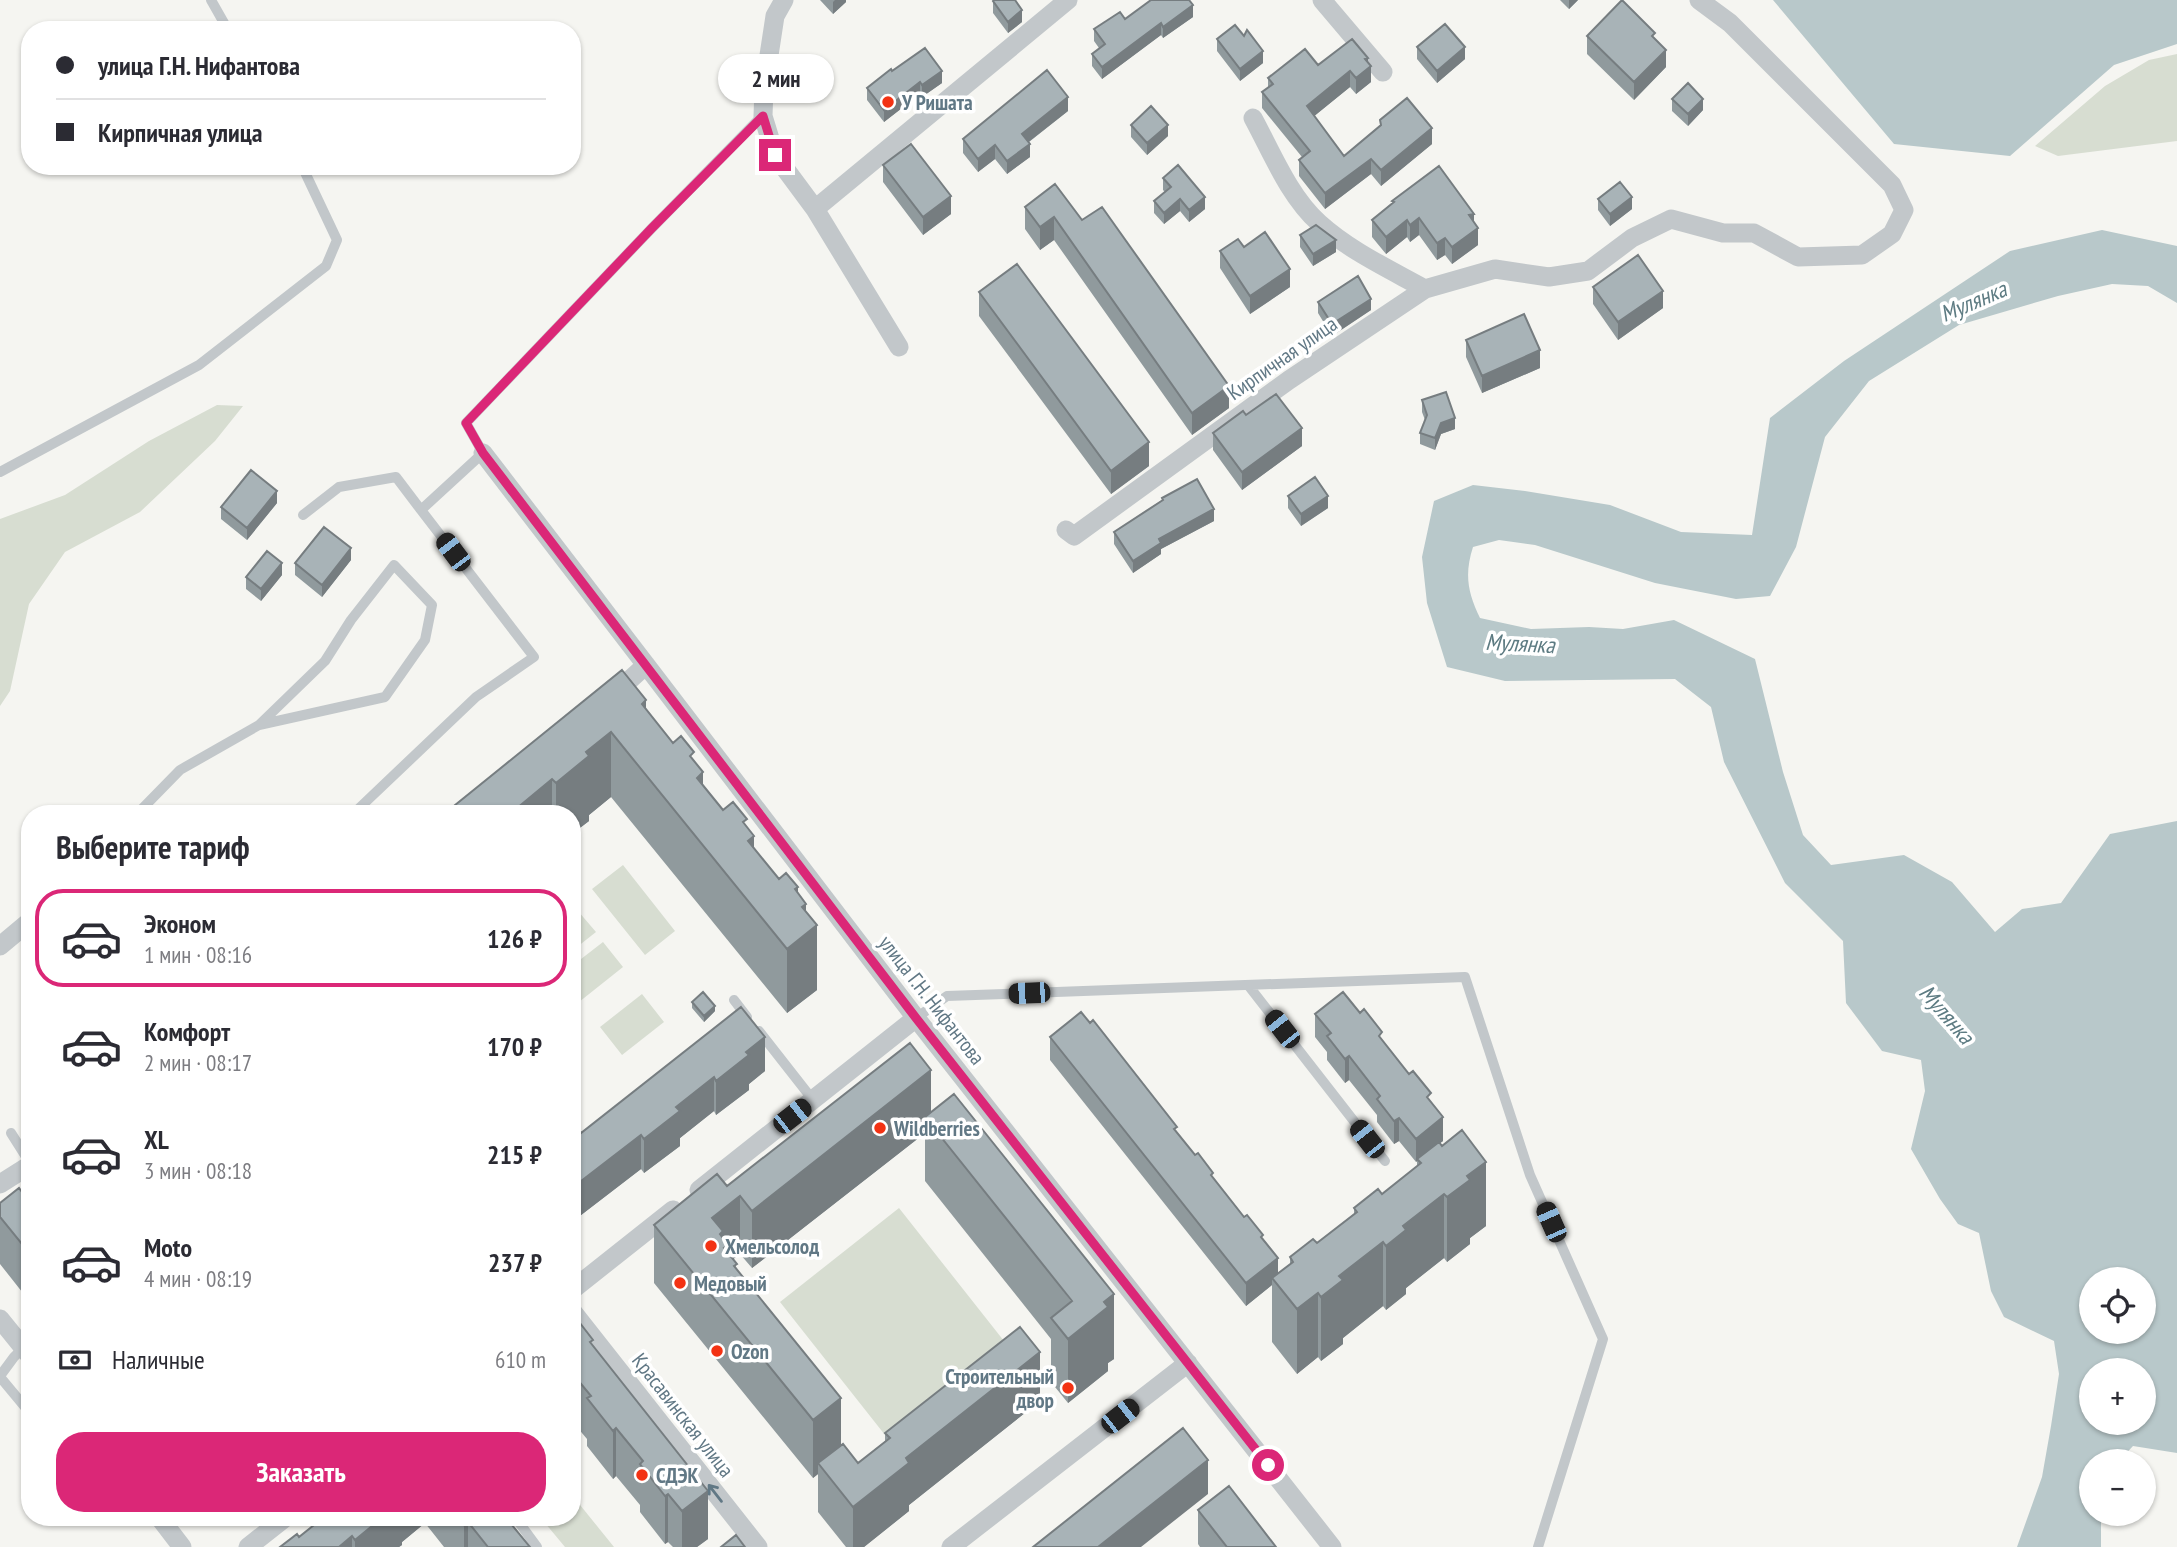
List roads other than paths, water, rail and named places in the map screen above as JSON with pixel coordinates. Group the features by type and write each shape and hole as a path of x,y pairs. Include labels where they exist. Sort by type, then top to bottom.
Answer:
{"street":[{"path":"784,0 775,16 764,88 763,116 775,155 815,209 899,347"},
{"path":"815,209 1068,0"},
{"path":"1322,0 1383,72"},
{"name":"Кирпичная улица","path":"1066,530 1074,536 1289,380 1425,289 1494,269 1549,277 1588,271 1632,238 1671,219 1723,233 1754,233 1798,257 1863,255 1892,234 1904,210 1892,185 1730,23 1699,0"},
{"path":"1253,118 1293,192 1318,222 1351,248 1425,289"},
{"name":"улица Г.Н. Нифантова","path":"483,453 916,1018 1332,1547"},
{"path":"600,706 646,665"},
{"path":"0,946 21,928"},
{"path":"581,1283 916,1018"},
{"path":"0,1184 21,1170"},
{"path":"0,1319 21,1345"},
{"name":"Красавинская улица","path":"581,1323 749,1544"},
{"path":"951,1547 1188,1363"},
{"path":"166,1526 182,1547"},
{"path":"248,1547 275,1526"}],"lane":[{"path":"211,0 223,21"},
{"path":"421,510 483,453 466,423 763,116"},
{"path":"0,472 199,365 326,266 337,240 306,175"},
{"path":"303,515 339,487 396,477 534,657 476,697 362,805"},
{"path":"146,805 180,770 259,725 325,661 351,620 394,565 432,605 425,640 385,697 259,725"},
{"path":"916,1018 947,996 1465,977 1530,1175 1603,1339 1538,1547"},
{"path":"1248,985 1385,1161"},
{"path":"734,1000 813,1100"},
{"path":"11,1133 21,1149"},
{"path":"21,1354 14,1357 0,1377 21,1402"},
{"path":"522,1526 537,1547"}],"water":[{"path":"1773,0 2177,0 2177,44 2114,65 2010,156 1894,144"},
{"name":"Мулянка","path":"2102,230 2177,246 2177,303 2148,286 2112,284 2058,296 1959,325 1869,381 1825,437 1796,547 1770,596 1736,599 1655,583 1535,545 1499,540 1473,547 1469,584 1480,618 1531,629 1623,629 1674,620 1755,659 1783,772 1803,835 1831,865 1904,855 1952,882 1995,932 2022,909 2061,903 2110,834 2177,821 2177,1453 2133,1446 2130,1449 2079,1449 2079,1526 2101,1526 2101,1547 2017,1547 2042,1477 2059,1374 2054,1341 2004,1317 1991,1291 1979,1233 1958,1224 1911,1149 1925,1091 1921,1060 1882,1051 1846,1003 1843,941 1785,883 1724,762 1711,707 1675,679 1505,681 1447,667 1427,603 1422,557 1434,501 1473,485 1610,505 1681,532 1752,535 1770,418 1844,361 2010,251"}],"place":[{"name":"У Ришата","path":"888,102"},
{"name":"Wildberries","path":"880,1128"},
{"name":"Хмельсолод","path":"711,1246"},
{"name":"Медовый","path":"680,1283"},
{"name":"Ozon","path":"717,1351"},
{"name":"Строительный двор","path":"1068,1388"},
{"name":"СДЭК","path":"642,1475"}]}
